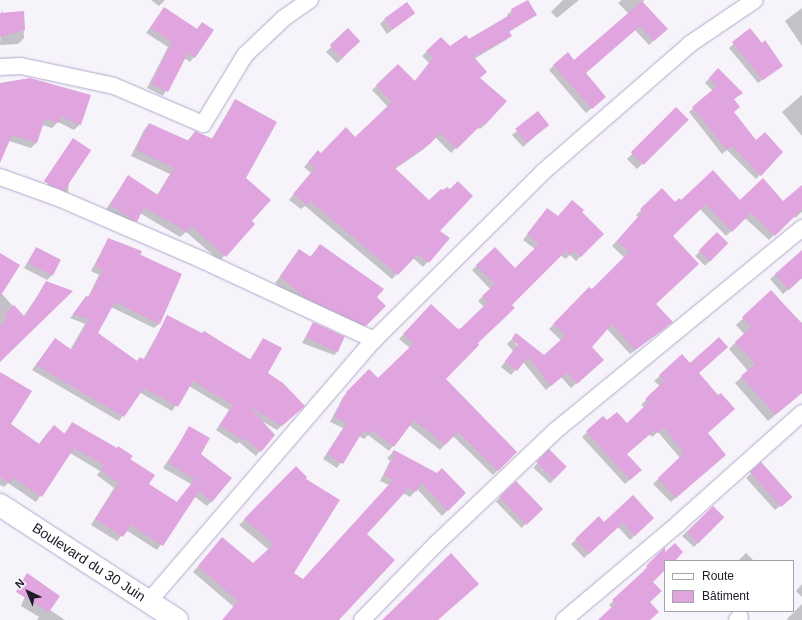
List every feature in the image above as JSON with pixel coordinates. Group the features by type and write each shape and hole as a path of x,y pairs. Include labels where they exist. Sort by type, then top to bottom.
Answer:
{"street":[{"path":"0,67 21,66 114,86 203,124 246,55 284,18 310,0"},
{"path":"150,600 374,340 543,172 629,94 690,44 755,0"},
{"path":"0,177 56,197 202,260 374,340"},
{"path":"362,620 436,544 555,431 802,228"},
{"path":"564,620 679,523 802,413"},
{"name":"Boulevard du 30 Juin","path":"0,505 150,600 177,620"}],"building":[{"path":"528,0 537,15 509,31 512,36 474,57 487,72 480,78 507,101 485,125 483,123 457,149 440,133 430,144 395,168 429,200 441,189 443,190 447,187 450,189 458,181 473,196 440,231 450,238 429,263 418,254 398,275 310,201 307,205 293,194 315,168 308,162 318,150 321,153 346,127 355,137 392,102 376,85 398,64 415,81 433,58 426,51 441,37 450,46 466,35 469,39 513,13 511,9"},
{"path":"642,1 668,29 654,41 640,26 586,73 606,97 592,109 553,65 568,52 574,60"},
{"path":"407,2 415,13 393,30 384,18"},
{"path":"164,7 197,29 202,22 214,30 195,58 188,53 168,92 151,84 172,42 150,28"},
{"path":"24,11 25,30 0,37 0,13"},
{"path":"348,28 360,41 342,58 330,45"},
{"path":"750,28 762,43 765,40 783,66 763,80 732,42"},
{"path":"718,68 743,93 734,99 740,107 734,112 756,140 765,132 783,152 761,176 732,146 727,150 692,107 717,86 709,78"},
{"path":"30,78 91,95 81,125 62,117 58,123 45,119 37,143 12,135 0,163 0,83"},
{"path":"235,99 277,122 246,178 271,200 252,221 255,224 226,257 191,226 187,232 144,207 137,222 110,205 128,175 158,195 174,168 136,150 149,123 189,141 195,131 213,139"},
{"path":"676,107 689,120 643,165 631,152"},
{"path":"538,111 549,125 526,143 515,129"},
{"path":"73,138 91,150 62,193 44,181"},
{"path":"713,170 740,200 763,178 783,201 802,185 802,209 775,236 751,213 732,232 706,204 673,236 699,264 656,304 673,322 635,350 612,324 592,347 604,360 577,384 567,373 551,386 528,357 517,371 505,361 518,345 512,338 516,333 544,355 566,335 553,324 589,287 592,289 629,252 617,241 643,211 640,209 662,188 675,202 679,198 681,200"},
{"path":"572,200 584,210 582,212 604,234 581,257 575,251 571,255 566,251 512,305 515,308 478,343 479,345 446,379 517,452 498,471 458,432 445,445 414,420 394,447 372,430 370,434 363,431 343,464 327,454 347,423 334,417 347,391 369,369 378,378 414,343 403,334 431,304 458,329 461,328 488,302 482,296 495,284 476,265 495,247 515,268 539,244 527,234 547,208 558,216"},
{"path":"717,232 728,243 710,262 699,250"},
{"path":"108,238 142,251 140,255 182,274 160,324 115,302 98,333 137,361 140,357 145,360 167,315 202,333 204,331 251,360 263,338 282,348 268,373 283,383 305,406 282,426 250,407 275,435 261,452 244,438 242,440 220,425 233,405 193,381 178,407 144,388 124,417 36,365 55,338 72,350 89,319 73,314 86,296 89,297 103,270 95,266"},
{"path":"320,244 384,289 377,297 386,306 366,326 305,298 280,276 299,249 311,257"},
{"path":"36,247 61,260 53,276 28,263"},
{"path":"802,250 802,278 789,290 775,274"},
{"path":"0,253 20,265 0,297"},
{"path":"46,281 73,291 0,362 0,326 8,319 4,315 14,305 25,317"},
{"path":"771,290 802,324 802,393 775,415 741,376 755,364 735,342 751,327 742,317"},
{"path":"313,322 345,337 338,352 306,337"},
{"path":"719,337 728,347 699,373 718,395 721,393 735,409 708,433 726,455 676,498 658,478 684,453 664,428 658,433 655,430 627,454 642,470 630,480 586,431 603,416 607,420 617,412 627,423 649,402 645,399 664,381 659,375 682,354 690,363"},
{"path":"0,372 32,391 11,424 39,444 54,425 65,434 72,422 117,448 118,446 133,456 130,459 155,475 149,484 177,502 195,479 168,463 189,426 210,438 201,454 232,478 212,502 199,491 163,546 131,525 123,537 95,519 119,483 101,470 104,465 74,448 42,497 13,478 10,483 0,477"},
{"path":"549,449 567,467 554,479 536,462"},
{"path":"394,450 437,473 442,468 466,493 448,511 421,483 416,492 409,488 367,534 395,560 339,620 222,620 238,601 198,566 222,537 253,563 274,544 244,519 296,466 307,477 306,479 340,500 294,573 303,579 393,480 384,475 395,455 392,452"},
{"path":"761,462 792,497 781,507 750,472"},
{"path":"516,481 543,509 527,525 499,497"},
{"path":"633,495 654,518 635,536 623,523 589,554 575,539 599,516 604,522"},
{"path":"713,506 724,517 698,543 687,532"},
{"path":"675,543 683,552 676,560 664,560 664,571 653,582 662,591 650,602 659,612 650,620 598,620 616,603 612,600 648,567 646,566 665,547 665,552"},
{"path":"451,553 479,584 438,620 382,620"},
{"path":"27,573 60,596 49,612 16,592"}]}
